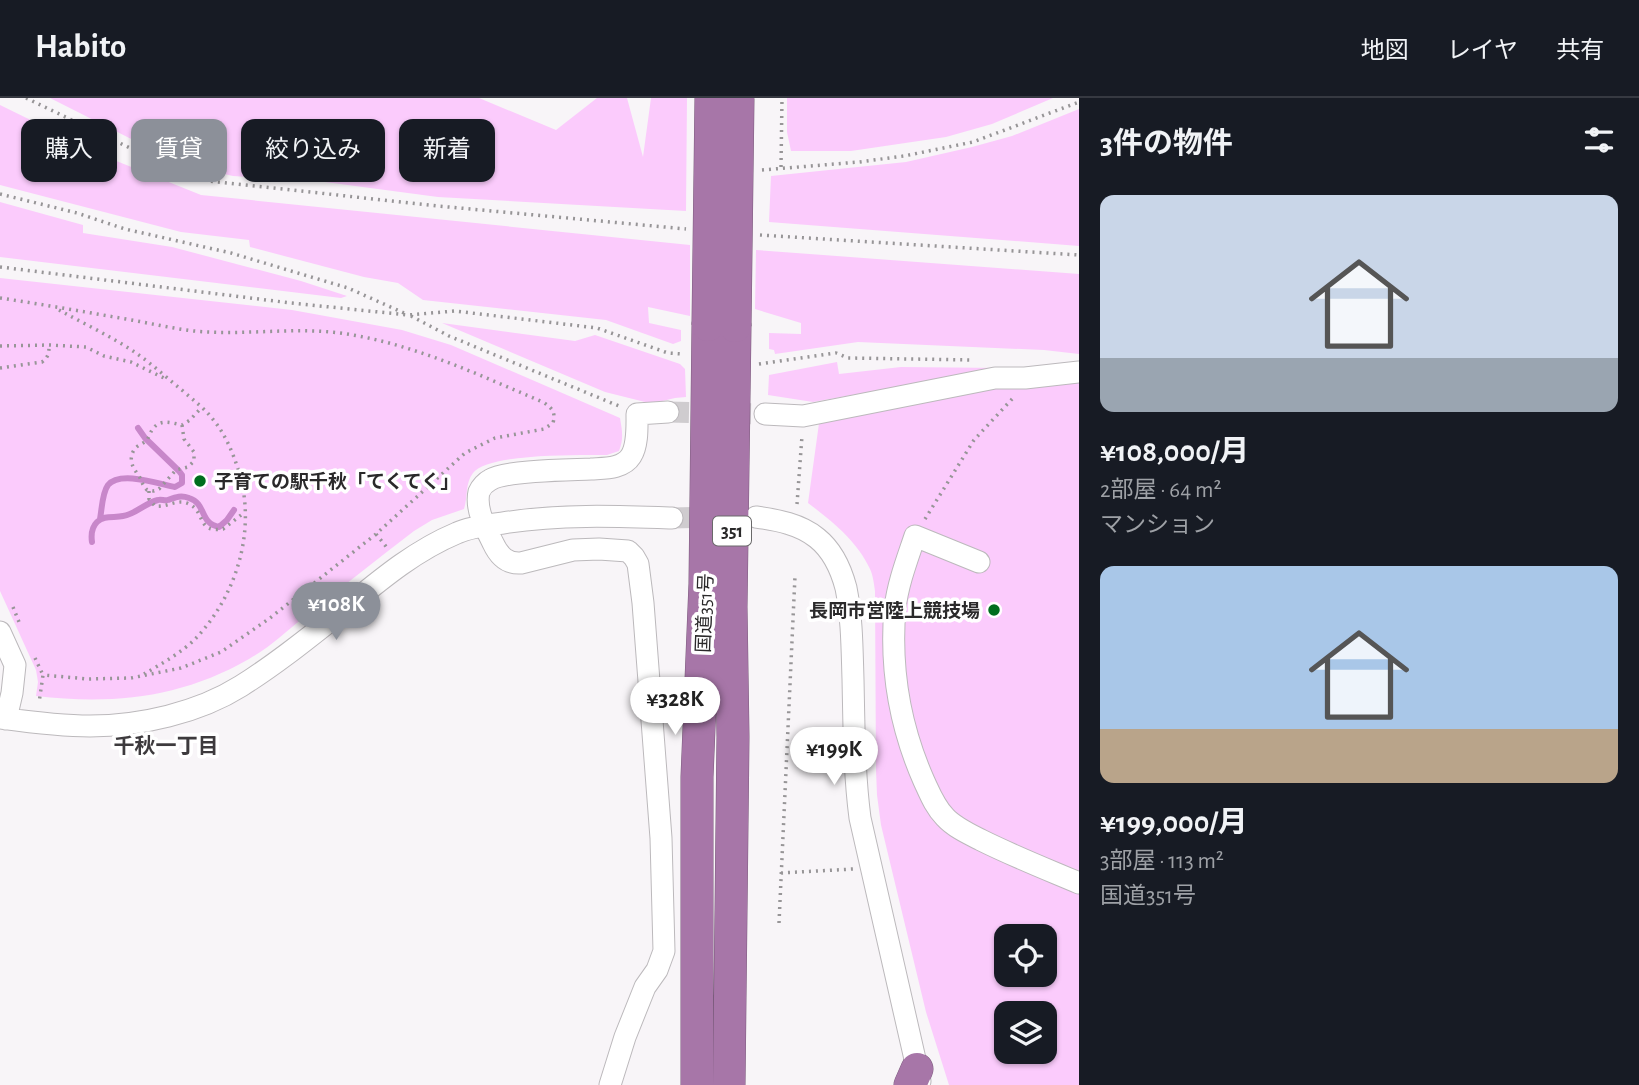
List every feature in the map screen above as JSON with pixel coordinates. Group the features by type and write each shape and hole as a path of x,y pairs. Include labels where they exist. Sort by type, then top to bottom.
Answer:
{"highway":[{"name":"国道351号","path":"711,98 731,607 733,737 729,1085"},
{"name":"国道351号","path":"697,1085 697,777 705,584 738,98"},
{"path":"733,737 747,875 747,1085"}],"street":[{"path":"765,414 803,416 995,378 1025,378 1079,372"},
{"path":"610,1085 645,987 662,961 664,951 662,838 638,564 628,551 599,549 573,550 513,564 503,559 484,526 479,507 479,491 491,478 527,472 606,468 622,464 631,456 636,439 637,414 668,412"},
{"path":"0,632 7,660 15,665 12,693 3,719 90,726 155,718 209,702 239,687 270,666 400,564 459,531 538,517 590,515 672,518"},
{"path":"756,517 794,525 815,536 838,565 845,586 850,612 855,783 860,818 916,1080"},
{"path":"979,562 915,536 900,578 895,607 897,690 914,758 934,803 946,819 1006,853 1079,883"}],"path":[{"path":"26,98 153,159 209,181 691,230"},
{"path":"781,167 782,98"},
{"path":"751,171 859,162 973,142 1079,102"},
{"path":"0,194 77,213 125,229 219,250 348,288 449,335 637,414"},
{"path":"757,234 1079,255"},
{"path":"0,267 408,315 455,311 597,328 668,353 691,355"},
{"path":"0,298 193,331 306,331 346,334 390,343 464,368 542,402 555,413 553,423 544,429 495,438 465,453 376,534 243,638 221,652 181,668 140,677 88,680 43,675 36,723"},
{"path":"54,307 134,351 202,407 220,429 241,477 245,512 242,551 235,576 214,617 195,639 140,677"},
{"path":"0,368 42,362 47,359 49,345"},
{"path":"0,346 86,347 104,356 131,362 172,381"},
{"path":"750,365 836,354 848,358 985,360"},
{"path":"915,536 974,440 1010,403 1025,378"},
{"path":"149,491 134,471 131,458 134,449 145,442 158,424 167,422 182,425 202,407"},
{"path":"797,504 803,416"},
{"path":"149,491 159,488 176,470 188,467 194,461 194,452 184,439 182,425"},
{"path":"149,491 149,499 155,506 164,507 180,502 190,504 210,529 223,530 245,512"},
{"path":"779,923 795,576"},
{"path":"781,873 851,869 869,864"}],"shaded area":[{"path":"50,98 479,98 556,130 597,98 627,98 643,157 651,98 687,98 686,211 438,197 325,182 385,182 385,119 241,119 241,177 227,175 227,119 131,119 131,139 117,132 117,119 92,119"},
{"path":"787,98 1053,98 992,124 946,137 851,151 791,151 787,132"},
{"path":"0,105 29,119 21,119 21,182 117,182 117,161 131,167 131,182 169,182 201,195 690,245 690,316 648,307 649,323 681,330 681,341 673,344 606,320 423,300 398,283 364,277 250,247 249,240 181,232 0,185"},
{"path":"1079,109 1079,246 769,222 771,176 906,162 1012,136"},
{"path":"0,202 83,225 83,233 172,247 347,296 341,298 0,257"},
{"path":"756,250 1079,274 1079,354 858,342 775,354 774,350 769,349 769,333 801,334 801,323 755,309"},
{"path":"0,278 292,310 402,330 451,345 620,418 621,447 619,451 607,455 536,456 482,466 470,477 464,509 432,520 414,531 271,645 223,672 172,690 119,699 36,696 36,670 0,591"},
{"path":"442,323 575,341 595,335 680,364 685,369 686,397 654,403 605,392"},
{"path":"837,362 839,374 901,367 1003,368 813,402 768,395 769,375"},
{"path":"1079,380 1079,1085 949,1085 926,1012 881,825 876,770 873,577 865,559 851,541 835,524 808,503 820,416 1019,383"}],"waterway":[{"path":"100,519 104,492 114,481 130,478 175,487 182,483 179,471 138,428"},
{"path":"92,542 93,529 100,520 128,515 158,500 189,498 195,501 208,522 219,527 234,510"}],"tunnel":[{"path":"668,412 765,414"},
{"path":"672,518 719,517"}],"place":[{"name":"子育ての駅千秋「てくてく」","path":"200,481"},
{"name":"長岡市営陸上競技場","path":"994,610"}],"district":[{"name":"千秋一丁目","path":"166,746"}]}
